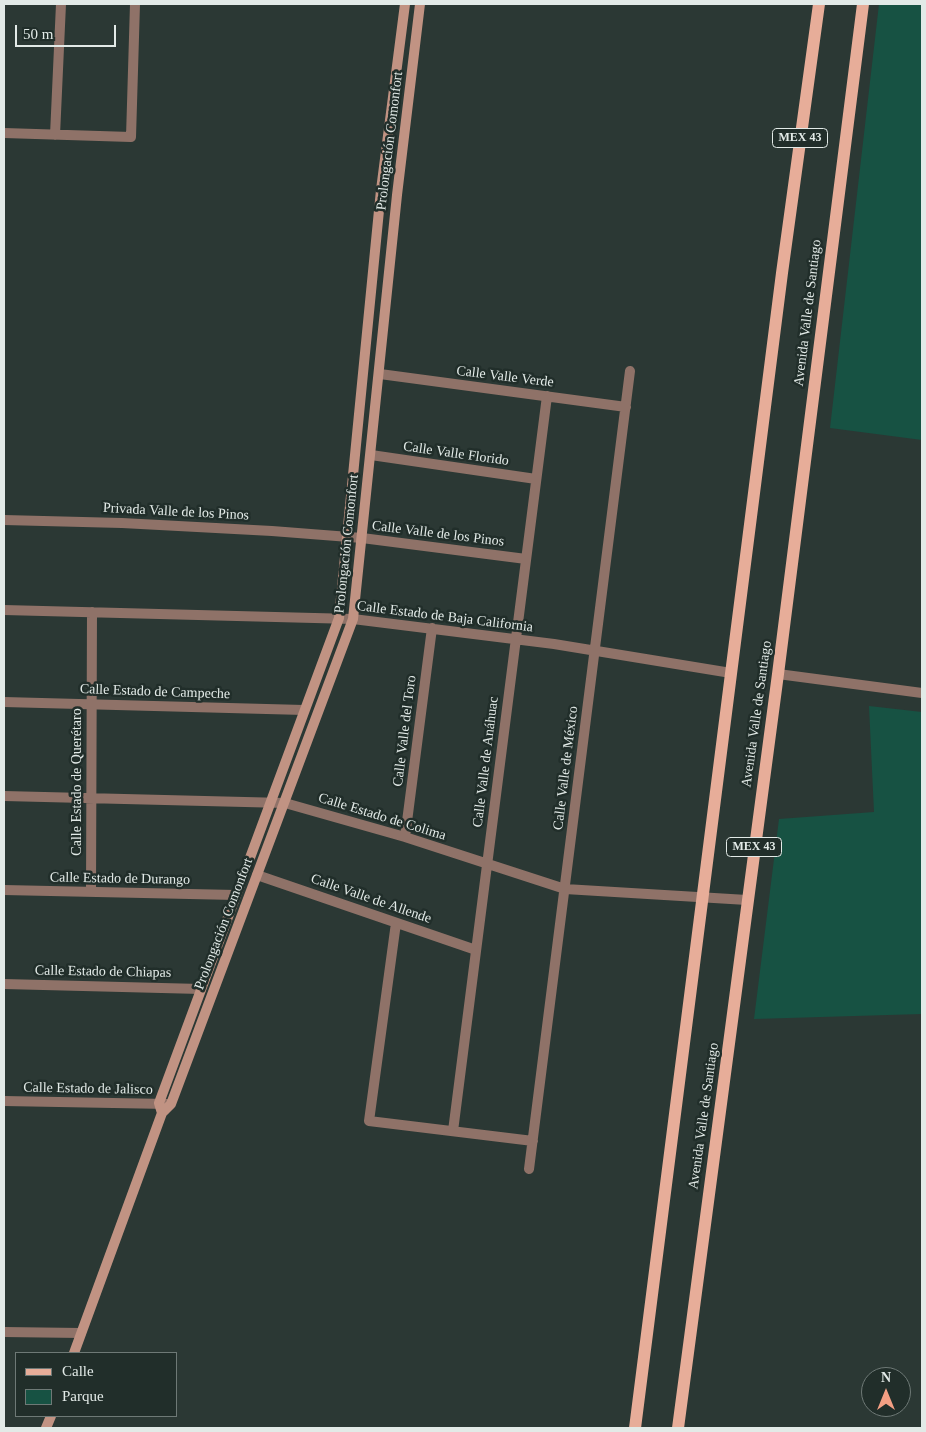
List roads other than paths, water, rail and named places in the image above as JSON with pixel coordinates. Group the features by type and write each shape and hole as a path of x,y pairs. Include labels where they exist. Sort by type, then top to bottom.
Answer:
{"main road":[{"name":"Avenida Valle de Santiago","path":"635,1428 787,235 819,4"},
{"name":"Avenida Valle de Santiago","path":"678,1428 778,674 863,4"}],"street":[{"path":"55,135 61,4"},
{"path":"4,133 131,137 135,4"},
{"name":"Prolongación Comonfort","path":"74,1352 201,988 339,618 381,190 405,4"},
{"name":"Prolongación Comonfort","path":"160,1108 171,1104 353,619 420,4"},
{"name":"Calle Valle de México","path":"529,1169 630,371"},
{"name":"Calle Valle Verde","path":"380,374 626,407"},
{"name":"Calle Valle de Anáhuac","path":"453,1131 547,396"},
{"name":"Calle Valle Florido","path":"371,455 536,479"},
{"name":"Privada Valle de los Pinos","path":"4,520 56,520 197,526 347,536"},
{"name":"Calle Valle de los Pinos","path":"347,536 526,559"},
{"name":"Calle Estado de Baja California","path":"4,610 353,619 516,638 731,673"},
{"name":"Calle Estado de Querétaro","path":"91,892 92,612"},
{"name":"Calle Valle del Toro","path":"405,837 432,628"},
{"path":"778,674 922,693"},
{"name":"Calle Estado de Campeche","path":"4,702 304,710"},
{"name":"Calle Estado de Colima","path":"4,796 285,803 405,837 565,889 747,900"},
{"name":"Calle Valle de Allende","path":"257,875 476,950"},
{"name":"Calle Estado de Durango","path":"4,890 236,895"},
{"path":"396,923 369,1121 533,1140"},
{"name":"Calle Estado de Chiapas","path":"4,984 201,988"},
{"name":"Calle Estado de Jalisco","path":"4,1101 160,1108"},
{"path":"4,1332 82,1332"}]}
